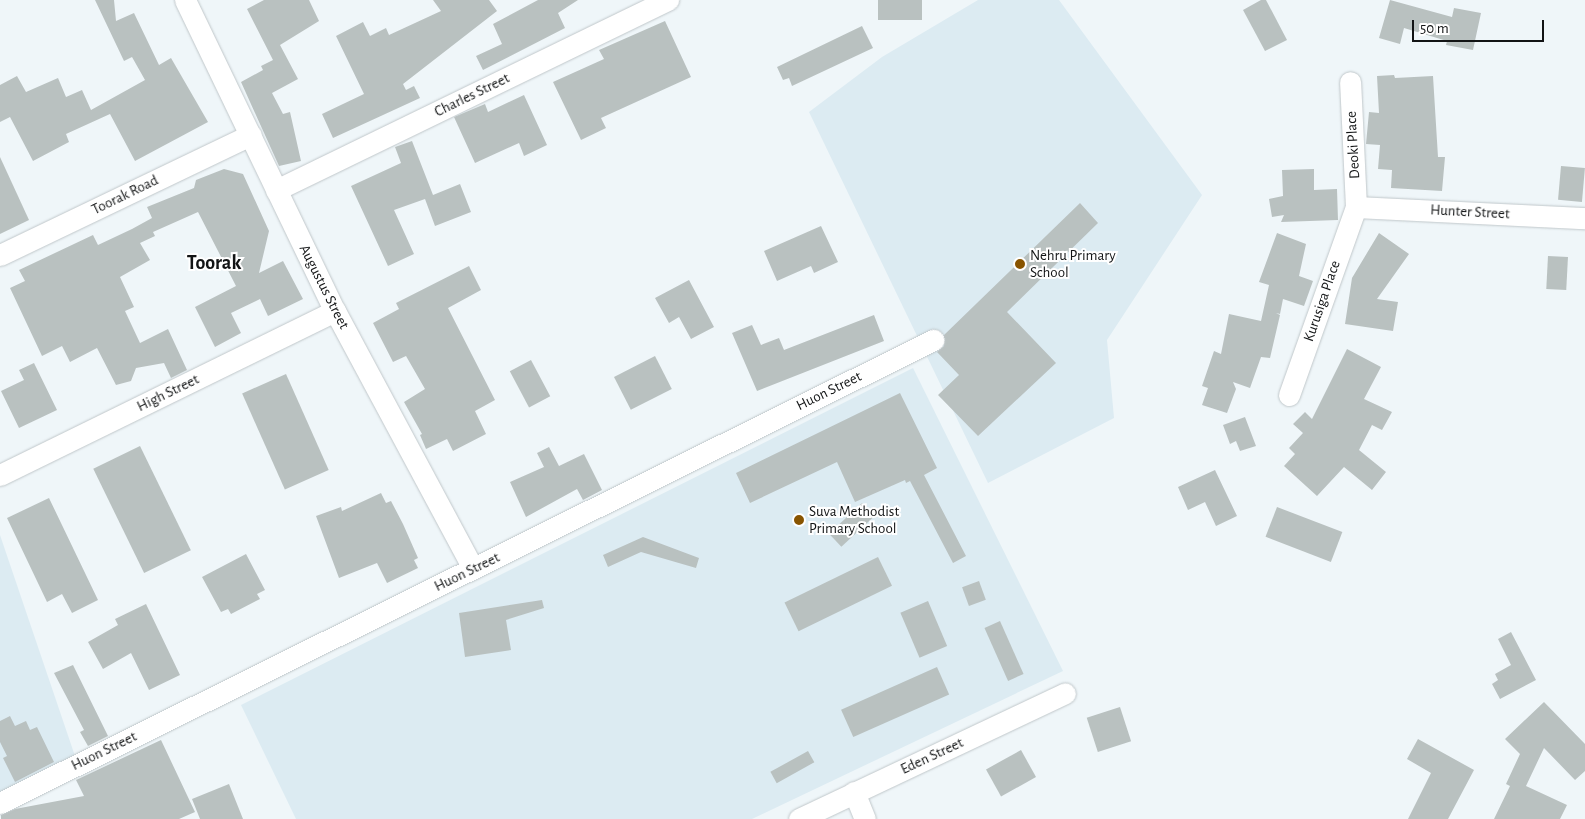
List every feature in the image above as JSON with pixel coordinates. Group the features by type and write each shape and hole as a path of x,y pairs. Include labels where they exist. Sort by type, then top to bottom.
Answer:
{"street":[{"name":"Augustus Street","path":"185,0 335,311 473,568"},
{"name":"Charles Street","path":"276,190 668,0"},
{"name":"Deoki Place","path":"1350,82 1356,207"},
{"name":"Toorak Road","path":"0,255 250,135"},
{"name":"Hunter Street","path":"1356,207 1585,218"},
{"name":"Kurusiga Place","path":"1289,395 1356,207"},
{"name":"High Street","path":"0,475 335,311"},
{"name":"Huon Street","path":"0,803 933,340"},
{"name":"Eden Street","path":"799,819 1065,693"},
{"path":"854,792 865,819"}],"shaded area":[{"name":"Nehru Primary School","path":"978,0 1059,0 1202,195 1107,340 1114,418 988,483 809,112 882,57"},
{"name":"Suva Methodist Primary School","path":"913,368 1063,671 752,819 296,819 241,705"},
{"path":"0,535 77,762 0,798"}],"building":[{"path":"95,0 114,0 116,21 134,13 159,65 171,58 208,122 135,161 110,114 66,134 69,142 33,161 10,117 0,122 0,85 17,76 26,92 58,78 66,97 82,90 91,110 145,80 132,57 124,61"},
{"path":"264,0 309,0 319,21 280,45 298,79 272,93 283,114 290,112 301,161 279,166 241,82 263,70 261,66 273,60 247,9"},
{"path":"433,0 489,0 497,11 403,84 406,90 414,86 420,98 333,138 322,114 364,94 336,36 363,22 370,36 386,28 389,35 441,11"},
{"path":"538,0 578,0 558,13 565,28 483,70 476,56 502,44 493,24"},
{"path":"878,0 922,0 922,20 878,20"},
{"path":"1261,0 1266,0 1287,40 1265,51 1243,10"},
{"path":"1390,0 1452,17 1454,8 1481,13 1473,50 1446,45 1447,41 1404,28 1400,44 1379,38"},
{"path":"665,21 691,77 601,118 606,128 581,140 553,82 604,59 599,50"},
{"path":"862,26 873,48 792,86 789,78 783,80 777,67"},
{"path":"1394,75 1395,78 1433,76 1438,157 1445,157 1442,191 1391,188 1392,170 1378,169 1380,145 1366,144 1369,112 1379,113 1377,76"},
{"path":"524,95 547,145 524,156 519,143 475,163 454,117 485,104 488,112"},
{"path":"412,141 433,195 460,184 471,212 435,226 425,199 394,210 414,254 388,266 351,186 401,163 395,147"},
{"path":"0,157 29,220 0,234"},
{"path":"1561,166 1585,168 1582,202 1558,200"},
{"path":"224,169 243,174 269,231 259,273 283,261 303,299 268,316 260,299 231,313 241,333 215,347 195,307 236,286 198,212 153,232 155,236 140,243 150,260 120,277 134,307 125,311 140,343 168,329 187,370 171,378 164,363 136,368 131,381 116,385 97,348 70,362 62,346 42,356 10,288 25,281 19,270 93,235 98,245 132,229 152,218 147,207 194,188 196,180"},
{"path":"1314,169 1314,190 1337,189 1338,220 1281,222 1284,215 1272,217 1269,199 1283,196 1282,170"},
{"path":"1080,203 1098,223 1007,312 1056,363 978,436 938,395 959,375 937,352 944,346 944,335"},
{"path":"821,226 838,262 814,273 811,266 777,281 764,251"},
{"path":"1277,233 1306,244 1299,276 1313,281 1304,306 1283,299 1280,314 1276,313 1280,315 1270,358 1261,357 1250,388 1233,382 1236,389 1227,413 1202,405 1208,388 1202,386 1214,351 1221,354 1229,314 1261,321 1269,285 1259,282"},
{"path":"1379,233 1409,254 1377,299 1398,302 1393,331 1345,324 1352,278"},
{"path":"1548,256 1568,257 1566,290 1546,289"},
{"path":"469,266 481,290 448,308 495,400 475,411 486,434 453,451 447,439 426,449 420,435 422,434 404,402 425,389 406,356 393,362 373,323 399,309 396,303"},
{"path":"689,280 714,327 691,339 679,317 669,323 655,298"},
{"path":"874,315 884,341 757,391 732,333 752,325 761,345 779,338 784,350"},
{"path":"1347,349 1381,367 1364,399 1392,412 1382,430 1372,425 1359,450 1386,472 1372,490 1344,467 1317,496 1284,466 1295,454 1289,448 1303,433 1293,424 1305,412 1312,419"},
{"path":"655,356 672,389 631,410 614,377"},
{"path":"531,360 550,396 529,407 510,371"},
{"path":"34,363 57,410 19,428 1,391 24,380 19,370"},
{"path":"286,374 329,470 285,489 242,394"},
{"path":"900,393 937,468 924,475 966,556 953,563 910,481 906,483 905,480 855,502 837,462 750,503 736,473"},
{"path":"1245,417 1256,446 1240,451 1236,441 1230,444 1223,425"},
{"path":"140,446 191,550 144,573 93,469"},
{"path":"549,447 559,466 584,454 602,490 583,500 577,489 526,517 510,482 544,467 537,453"},
{"path":"1215,470 1237,516 1216,526 1205,502 1188,510 1178,487"},
{"path":"381,493 386,503 391,501 403,524 418,558 414,560 418,568 387,583 377,563 339,578 316,516 341,507 342,511"},
{"path":"49,498 98,600 72,613 62,594 47,602 7,518"},
{"path":"862,503 874,516 841,547 829,534"},
{"path":"1277,507 1342,532 1331,562 1266,537"},
{"path":"643,537 699,558 696,568 641,552 608,567 603,555"},
{"path":"246,554 265,590 257,594 260,599 231,614 228,609 221,612 202,577"},
{"path":"878,557 892,586 799,631 785,603"},
{"path":"979,581 986,600 969,606 962,587"},
{"path":"542,600 544,608 506,620 511,650 465,657 459,613"},
{"path":"928,601 947,646 920,658 900,613"},
{"path":"146,604 180,675 149,690 131,653 103,669 88,642 118,625 115,619"},
{"path":"1000,621 1024,674 1008,681 984,628"},
{"path":"1511,632 1536,680 1500,699 1492,684 1498,680 1495,674 1511,665 1498,639"},
{"path":"73,665 108,736 88,746 80,732 84,730 54,673"},
{"path":"937,667 949,694 853,737 841,710"},
{"path":"1544,702 1585,744 1585,771 1575,780 1544,748 1526,786 1567,805 1560,819 1494,819 1510,786 1506,784 1520,754 1505,739"},
{"path":"1120,707 1131,741 1098,752 1087,718"},
{"path":"10,716 15,726 26,721 30,730 37,727 54,762 15,782 3,758 7,756 0,742 0,721"},
{"path":"1418,739 1474,770 1448,819 1408,819 1431,773 1407,759"},
{"path":"161,740 195,812 179,819 1,819 1,815 15,809 84,796 76,780"},
{"path":"1021,750 1036,777 1001,797 986,769"},
{"path":"808,751 814,762 777,783 770,772"},
{"path":"229,784 243,819 200,819 192,799"}],"place":[{"name":"Nehru Primary School","path":"1020,264"},
{"name":"Suva Methodist Primary School","path":"799,520"}],"district":[{"name":"Toorak","path":"214,263"}]}
